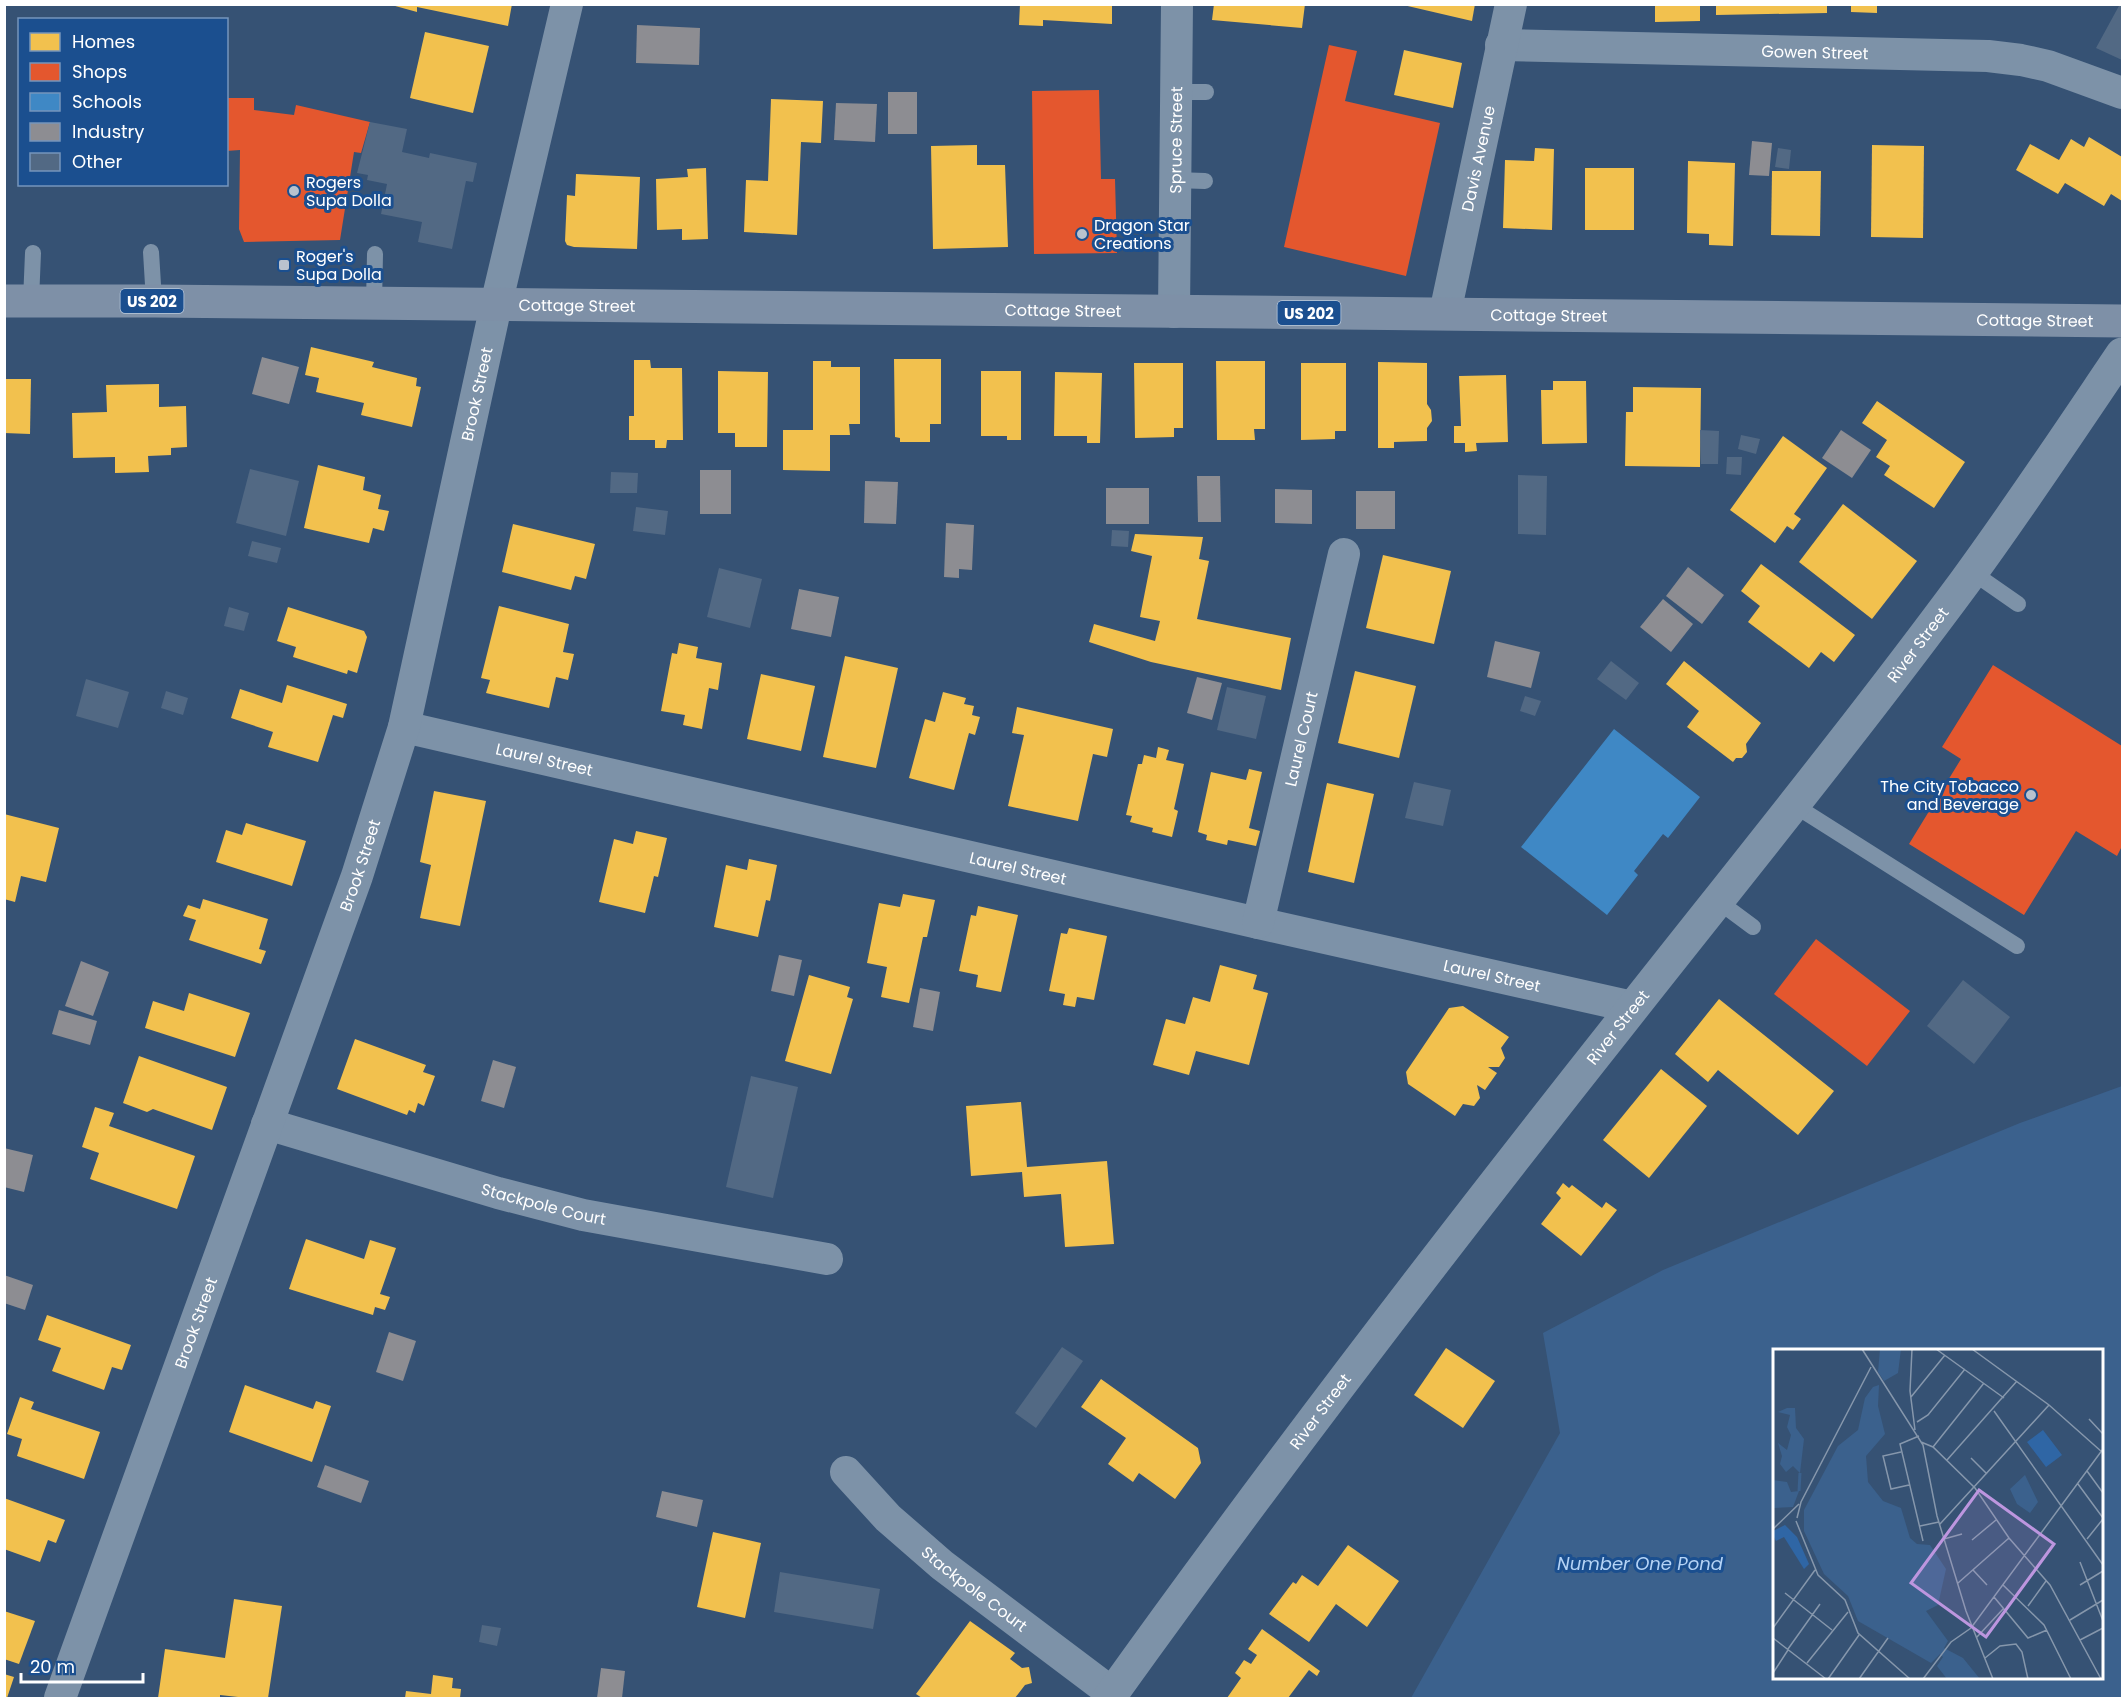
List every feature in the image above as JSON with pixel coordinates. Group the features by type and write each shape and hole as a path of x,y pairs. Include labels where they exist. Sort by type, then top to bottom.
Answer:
{"highway":[{"name":"Cottage Street","path":"18,301 2122,321"}],"street":[{"name":"Brook Street","path":"60,1698 357,876 404,727 496,305 567,4"},
{"name":"Spruce Street","path":"1174,312 1175,180 1191,92 1177,4"},
{"name":"Davis Avenue","path":"1445,313 1511,4"},
{"name":"Gowen Street","path":"1501,45 1988,56 2048,66 2122,93"},
{"name":"River Street","path":"1110,1696 1389,1321 1633,1007 1794,806 1972,572 2122,354"},
{"name":"Laurel Court","path":"1258,923 1344,554"},
{"name":"Laurel Street","path":"404,727 1633,1007"},
{"name":"Stackpole Court","path":"267,1124 498,1193 583,1215 827,1259"},
{"name":"Stackpole Court","path":"846,1472 888,1518 942,1565 1110,1696"}],"lane":[{"path":"1175,180 1206,181"},
{"path":"151,252 154,301"},
{"path":"18,301 33,253"},
{"path":"374,304 375,254"},
{"path":"1972,572 2018,604"},
{"path":"1794,806 2017,946"},
{"path":"1718,902 1754,927"}],"water":[{"name":"Number One Pond","path":"2122,1086 2122,1698 1411,1698 1560,1433 1543,1333 1663,1270 2020,1123"}],"building: Homes":[{"path":"388,4 512,4 508,26 417,7 417,12"},
{"path":"1020,4 1112,4 1112,24 1043,20 1043,26 1019,25"},
{"path":"1214,4 1305,4 1302,28 1212,20"},
{"path":"1399,4 1475,4 1472,21"},
{"path":"1655,4 1700,4 1700,21 1655,22"},
{"path":"1716,4 1827,4 1827,13 1716,15"},
{"path":"1851,4 1877,4 1877,13 1851,12"},
{"path":"425,32 489,46 473,113 410,98"},
{"path":"1404,50 1462,63 1453,108 1394,95"},
{"path":"771,99 823,101 821,143 801,142 797,235 744,232 746,180 768,181"},
{"path":"2089,137 2122,157 2122,201 2111,194 2104,206 2065,183 2058,194 2016,170 2030,144 2059,160 2071,139 2084,147"},
{"path":"977,145 977,165 1005,165 1008,247 933,249 931,146"},
{"path":"1872,145 1924,146 1923,238 1871,237"},
{"path":"1535,148 1554,149 1552,230 1503,228 1505,160 1534,161"},
{"path":"1688,161 1735,163 1733,246 1709,245 1709,234 1687,233"},
{"path":"706,168 708,239 682,240 682,229 657,230 656,179 688,177 687,169"},
{"path":"1585,168 1634,168 1634,230 1585,230"},
{"path":"1772,171 1821,171 1820,236 1771,235"},
{"path":"576,174 640,177 637,249 567,245 565,241 567,195 575,196"},
{"path":"311,347 374,362 372,367 417,378 416,386 421,387 412,427 361,415 364,403 316,392 319,378 305,375"},
{"path":"894,359 941,359 941,424 930,424 930,442 900,442 900,438 895,437"},
{"path":"634,360 650,360 651,368 682,368 683,440 667,440 666,448 655,448 655,440 629,440 629,416 634,416"},
{"path":"813,361 831,361 831,367 860,367 860,424 849,424 850,435 830,435 830,471 783,470 783,430 813,430"},
{"path":"1216,361 1265,361 1265,429 1254,429 1255,440 1217,440"},
{"path":"1378,362 1427,363 1427,404 1431,410 1432,421 1427,428 1427,441 1394,442 1394,448 1378,448"},
{"path":"1134,363 1183,363 1183,428 1174,428 1174,437 1135,438"},
{"path":"1301,363 1346,363 1346,431 1335,431 1335,439 1301,440"},
{"path":"718,371 768,372 767,447 735,447 735,433 718,433"},
{"path":"981,371 1021,371 1021,440 1007,440 1007,436 981,436"},
{"path":"1055,372 1102,373 1100,443 1087,443 1087,436 1054,436"},
{"path":"1506,375 1508,442 1476,443 1477,451 1465,452 1465,443 1454,443 1454,426 1461,426 1459,376"},
{"path":"4,379 31,379 30,434 4,433"},
{"path":"1553,381 1586,381 1587,443 1542,444 1541,390 1553,390"},
{"path":"159,384 159,407 186,406 187,447 171,448 171,455 148,456 149,472 115,473 115,457 73,458 72,413 107,412 106,385"},
{"path":"1633,387 1701,388 1700,467 1625,466 1626,412 1633,412"},
{"path":"1877,401 1965,462 1934,508 1884,475 1890,466 1876,457 1887,440 1862,423"},
{"path":"1783,436 1827,468 1794,514 1801,519 1793,530 1787,526 1775,543 1730,510"},
{"path":"318,465 365,477 363,490 381,495 378,509 389,511 384,531 373,528 369,543 304,528"},
{"path":"1843,504 1917,561 1872,619 1799,562"},
{"path":"513,524 595,544 586,579 575,576 571,590 502,572"},
{"path":"1135,534 1203,537 1199,559 1209,561 1197,619 1291,638 1281,690 1151,662 1089,642 1094,624 1155,641 1160,621 1140,617 1152,556 1131,551"},
{"path":"1383,555 1451,571 1434,644 1366,628"},
{"path":"1761,564 1855,635 1834,662 1821,652 1809,668 1748,622 1760,606 1741,591"},
{"path":"499,606 569,624 563,652 574,654 568,680 556,677 549,708 486,693 490,680 481,678"},
{"path":"288,607 364,631 367,637 357,673 348,670 347,674 293,657 296,647 277,641"},
{"path":"679,643 698,647 696,658 722,663 718,690 709,688 702,729 683,725 685,715 661,711 672,653 677,654"},
{"path":"845,656 898,668 876,768 823,757"},
{"path":"1684,661 1761,723 1746,744 1747,752 1742,758 1736,758 1733,762 1687,727 1699,711 1666,684"},
{"path":"1355,671 1416,686 1399,758 1338,743"},
{"path":"761,674 815,686 801,751 747,739"},
{"path":"287,685 347,704 343,718 333,715 318,762 268,747 273,732 231,718 240,689 282,703"},
{"path":"943,692 966,698 964,704 974,706 972,715 980,717 975,735 969,733 954,790 909,778 925,719 935,722"},
{"path":"1017,707 1113,729 1107,757 1093,754 1078,821 1008,806 1024,735 1012,733"},
{"path":"1158,747 1169,750 1166,760 1184,764 1174,809 1178,811 1172,837 1152,832 1153,828 1130,822 1132,816 1126,815 1138,764 1142,764 1144,755 1156,758"},
{"path":"1249,769 1262,772 1249,828 1260,831 1256,846 1228,840 1227,845 1206,840 1207,835 1198,832 1211,772 1246,780"},
{"path":"1327,783 1374,794 1354,883 1308,872"},
{"path":"434,791 486,801 460,926 420,918 431,865 420,862"},
{"path":"4,814 59,828 46,882 21,876 15,902 4,899"},
{"path":"246,823 306,841 292,886 216,862 226,830 242,835"},
{"path":"636,831 667,838 658,877 654,876 645,913 599,902 614,839 633,844"},
{"path":"749,859 777,865 770,901 766,900 758,937 714,927 726,865 747,870"},
{"path":"903,894 935,900 927,937 923,937 909,1003 881,997 887,967 867,963 879,903 900,907"},
{"path":"203,899 268,919 259,949 266,951 261,964 189,940 196,920 183,916 188,905 200,909"},
{"path":"978,906 1018,915 1001,992 976,987 978,975 959,971 971,915 976,916"},
{"path":"1069,928 1107,936 1094,1000 1077,997 1075,1007 1063,1005 1065,994 1049,991 1061,933 1067,934"},
{"path":"1220,965 1257,975 1253,989 1268,993 1249,1065 1196,1051 1189,1075 1153,1065 1166,1019 1185,1024 1193,997 1210,1002"},
{"path":"809,975 850,987 847,997 853,999 831,1074 785,1061"},
{"path":"189,993 250,1013 235,1057 145,1028 153,1001 184,1011"},
{"path":"1719,999 1834,1091 1798,1135 1718,1070 1708,1082 1675,1054"},
{"path":"1463,1006 1509,1037 1501,1048 1505,1058 1499,1067 1488,1067 1497,1073 1485,1090 1477,1085 1480,1098 1474,1106 1463,1104 1455,1116 1408,1084 1406,1072 1449,1008"},
{"path":"355,1039 426,1065 423,1072 435,1076 424,1106 418,1103 415,1113 409,1110 407,1115 337,1089"},
{"path":"139,1056 227,1087 212,1130 153,1109 147,1112 123,1103"},
{"path":"1661,1069 1707,1106 1649,1178 1603,1140"},
{"path":"1021,1102 1027,1167 1107,1161 1114,1244 1065,1247 1061,1194 1024,1197 1022,1172 971,1176 966,1106"},
{"path":"95,1107 114,1113 109,1126 195,1156 177,1209 90,1179 99,1153 82,1147"},
{"path":"1563,1183 1569,1188 1572,1185 1602,1208 1606,1202 1617,1210 1581,1256 1541,1224 1561,1198 1556,1193"},
{"path":"306,1239 364,1259 370,1240 396,1248 380,1294 390,1297 385,1310 375,1307 373,1315 289,1289"},
{"path":"47,1315 131,1345 122,1370 112,1367 104,1390 52,1371 61,1348 38,1340"},
{"path":"1446,1348 1495,1381 1463,1428 1414,1395"},
{"path":"1101,1379 1198,1448 1201,1463 1175,1499 1139,1473 1133,1482 1108,1464 1126,1438 1081,1407"},
{"path":"245,1385 313,1409 316,1401 331,1406 312,1462 229,1432"},
{"path":"20,1397 34,1402 31,1409 100,1432 84,1479 17,1456 22,1439 7,1434"},
{"path":"4,1498 65,1520 56,1543 48,1540 40,1562 4,1549"},
{"path":"713,1532 761,1543 745,1618 697,1607"},
{"path":"1348,1545 1399,1581 1367,1627 1336,1604 1309,1642 1269,1614 1293,1582 1296,1584 1302,1575 1318,1586"},
{"path":"234,1599 282,1606 268,1698 220,1695 220,1698 158,1698 165,1649 225,1658"},
{"path":"4,1611 35,1621 19,1664 4,1659"},
{"path":"970,1621 1015,1653 1010,1659 1022,1668 1029,1667 1032,1683 1025,1685 1015,1698 922,1698 916,1694"},
{"path":"1262,1629 1320,1671 1317,1676 1309,1670 1288,1698 1227,1698 1241,1678 1235,1673 1244,1660 1251,1664 1257,1655 1248,1649"},
{"path":"4,1674 14,1677 7,1698 4,1698"},
{"path":"433,1675 453,1678 452,1688 461,1689 460,1698 405,1698 406,1691 431,1694"}],"building: Shops":[{"path":"1329,45 1357,51 1345,101 1440,123 1406,276 1284,247"},
{"path":"1099,90 1101,179 1115,179 1117,253 1034,254 1032,91"},
{"name":"Rogers Supa Dolla","path":"228,98 254,98 254,110 294,115 296,105 370,122 361,153 354,152 340,240 244,242 239,229 240,150 228,151"},
{"name":"The City Tobacco and Beverage","path":"1993,665 2122,746 2122,846 2117,856 2076,831 2024,915 1909,844 1961,759 1942,747"},
{"path":"1816,939 1910,1011 1867,1066 1774,994"}],"building: Schools":[{"path":"1614,729 1700,797 1668,838 1663,834 1634,871 1638,875 1607,915 1521,847"}],"building: Industry":[{"path":"637,25 700,28 699,65 636,63"},
{"path":"888,92 917,92 917,134 888,134"},
{"path":"836,103 877,104 875,142 834,140"},
{"path":"1752,141 1772,143 1769,176 1749,175"},
{"path":"262,357 299,367 289,404 252,394"},
{"path":"1841,430 1871,450 1852,478 1822,458"},
{"path":"700,470 731,470 731,514 700,514"},
{"path":"1197,476 1220,476 1221,522 1198,522"},
{"path":"865,481 898,482 896,524 864,523"},
{"path":"1106,488 1149,488 1149,524 1106,524"},
{"path":"1275,489 1312,490 1312,524 1275,523"},
{"path":"1356,491 1395,491 1395,529 1356,529"},
{"path":"946,523 974,525 972,570 959,569 959,578 944,577"},
{"path":"1688,567 1724,595 1702,624 1666,596"},
{"path":"799,589 839,597 831,637 791,629"},
{"path":"1663,599 1693,624 1671,652 1640,627"},
{"path":"1495,641 1540,652 1531,688 1487,677"},
{"path":"1197,677 1222,683 1212,720 1187,713"},
{"path":"779,955 802,960 794,996 771,991"},
{"path":"81,961 109,972 93,1016 65,1006"},
{"path":"920,988 940,992 933,1031 913,1027"},
{"path":"59,1010 97,1021 90,1045 52,1034"},
{"path":"493,1060 516,1067 504,1108 481,1101"},
{"path":"4,1148 33,1155 24,1192 4,1187"},
{"path":"4,1275 33,1285 25,1310 4,1303"},
{"path":"389,1332 416,1341 403,1381 376,1372"},
{"path":"325,1465 369,1481 361,1503 317,1487"},
{"path":"662,1491 703,1500 697,1527 656,1517"},
{"path":"601,1668 625,1671 622,1698 597,1698"}],"building: Other":[{"path":"2122,4 2122,60 2096,48"},
{"path":"370,122 407,129 402,152 429,158 430,153 477,163 473,182 466,181 452,249 418,242 422,222 381,214 387,184 367,180 368,175 357,173"},
{"path":"1778,148 1791,150 1789,169 1775,167"},
{"path":"1700,430 1719,431 1718,464 1701,464"},
{"path":"1741,435 1760,439 1756,454 1738,449"},
{"path":"1727,457 1742,457 1741,475 1726,474"},
{"path":"250,469 299,481 286,536 236,523"},
{"path":"611,472 638,473 637,493 610,493"},
{"path":"1518,475 1547,476 1546,535 1518,534"},
{"path":"636,507 668,511 665,535 633,531"},
{"path":"1112,530 1129,531 1128,547 1111,546"},
{"path":"252,541 281,548 277,563 248,556"},
{"path":"719,568 762,579 750,628 707,617"},
{"path":"229,607 249,613 244,631 224,626"},
{"path":"1611,661 1639,683 1626,700 1597,679"},
{"path":"86,679 129,692 118,728 76,716"},
{"path":"1227,687 1266,696 1256,739 1217,730"},
{"path":"166,691 188,698 183,715 161,708"},
{"path":"1525,696 1541,701 1535,716 1520,711"},
{"path":"1414,782 1451,790 1443,826 1405,818"},
{"path":"1963,980 2010,1017 1974,1064 1927,1026"},
{"path":"751,1076 798,1087 773,1198 726,1187"},
{"path":"1062,1347 1083,1361 1036,1428 1015,1413"},
{"path":"780,1572 880,1589 873,1629 774,1612"},
{"path":"482,1625 501,1628 497,1646 479,1642"}],"place":[{"name":"Rogers Supa Dolla","path":"294,191"},
{"name":"Dragon Star Creations","path":"1082,234"},
{"name":"Roger's Supa Dolla","path":"284,265"},
{"name":"The City Tobacco and Beverage","path":"2031,795"}]}
